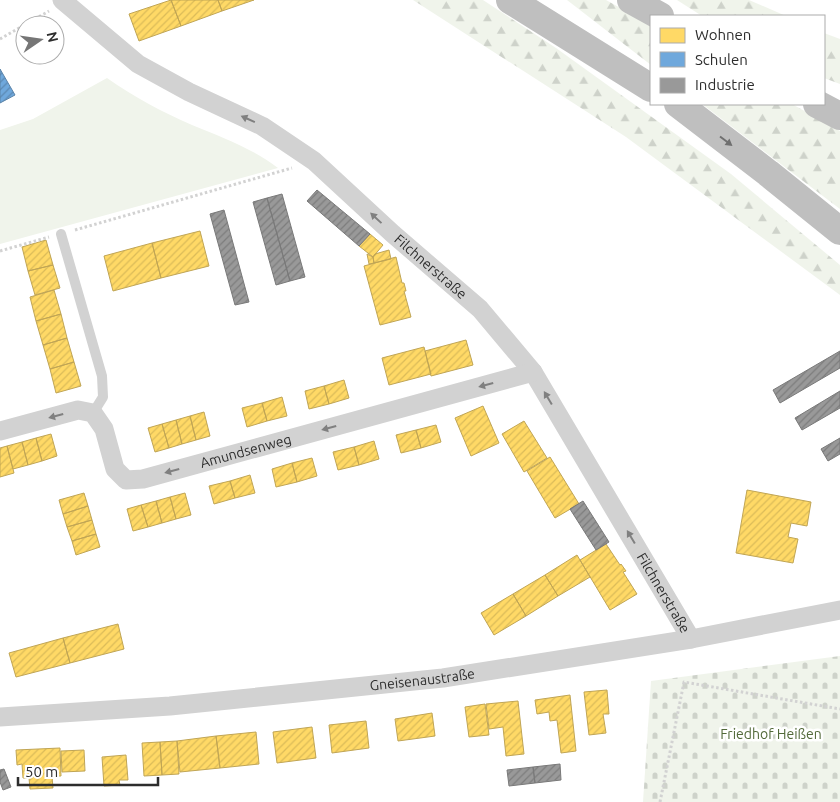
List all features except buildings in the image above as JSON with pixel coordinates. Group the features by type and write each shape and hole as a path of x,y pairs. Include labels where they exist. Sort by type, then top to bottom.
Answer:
{"highway":[{"path":"510,0 650,87"},
{"path":"543,0 650,82"},
{"path":"631,0 658,15"},
{"path":"680,106 840,231"}],"street":[{"name":"Filchnerstraße","path":"63,1 138,64 189,92 262,126 314,161 393,234 480,309 533,372 691,640"},
{"name":"Amundsenweg","path":"93,413 104,429 115,469 126,480 143,479 533,372"},
{"path":"0,431 78,410 93,413"},
{"name":"Gneisenaustraße","path":"0,717 170,706 443,678 691,640 840,610"}],"lane":[{"path":"61,234 102,376 103,397 93,413"}],"path":[{"path":"0,38 63,1"},
{"path":"0,251 278,173 314,161"},
{"path":"660,802 684,682 840,709"}],"green space":[{"path":"413,0 483,0 556,48 731,174 840,265 840,295 626,137"},
{"path":"567,0 606,0 650,24 650,64"},
{"path":"677,0 749,0 784,15 700,15"},
{"path":"825,33 840,39 840,84 825,78"},
{"path":"107,78 127,92 159,109 247,149 278,168 0,244 0,130 33,119"},
{"path":"703,105 794,105 840,131 840,209"},
{"name":"Friedhof Heißen","path":"840,656 840,802 643,802 651,681"}]}
